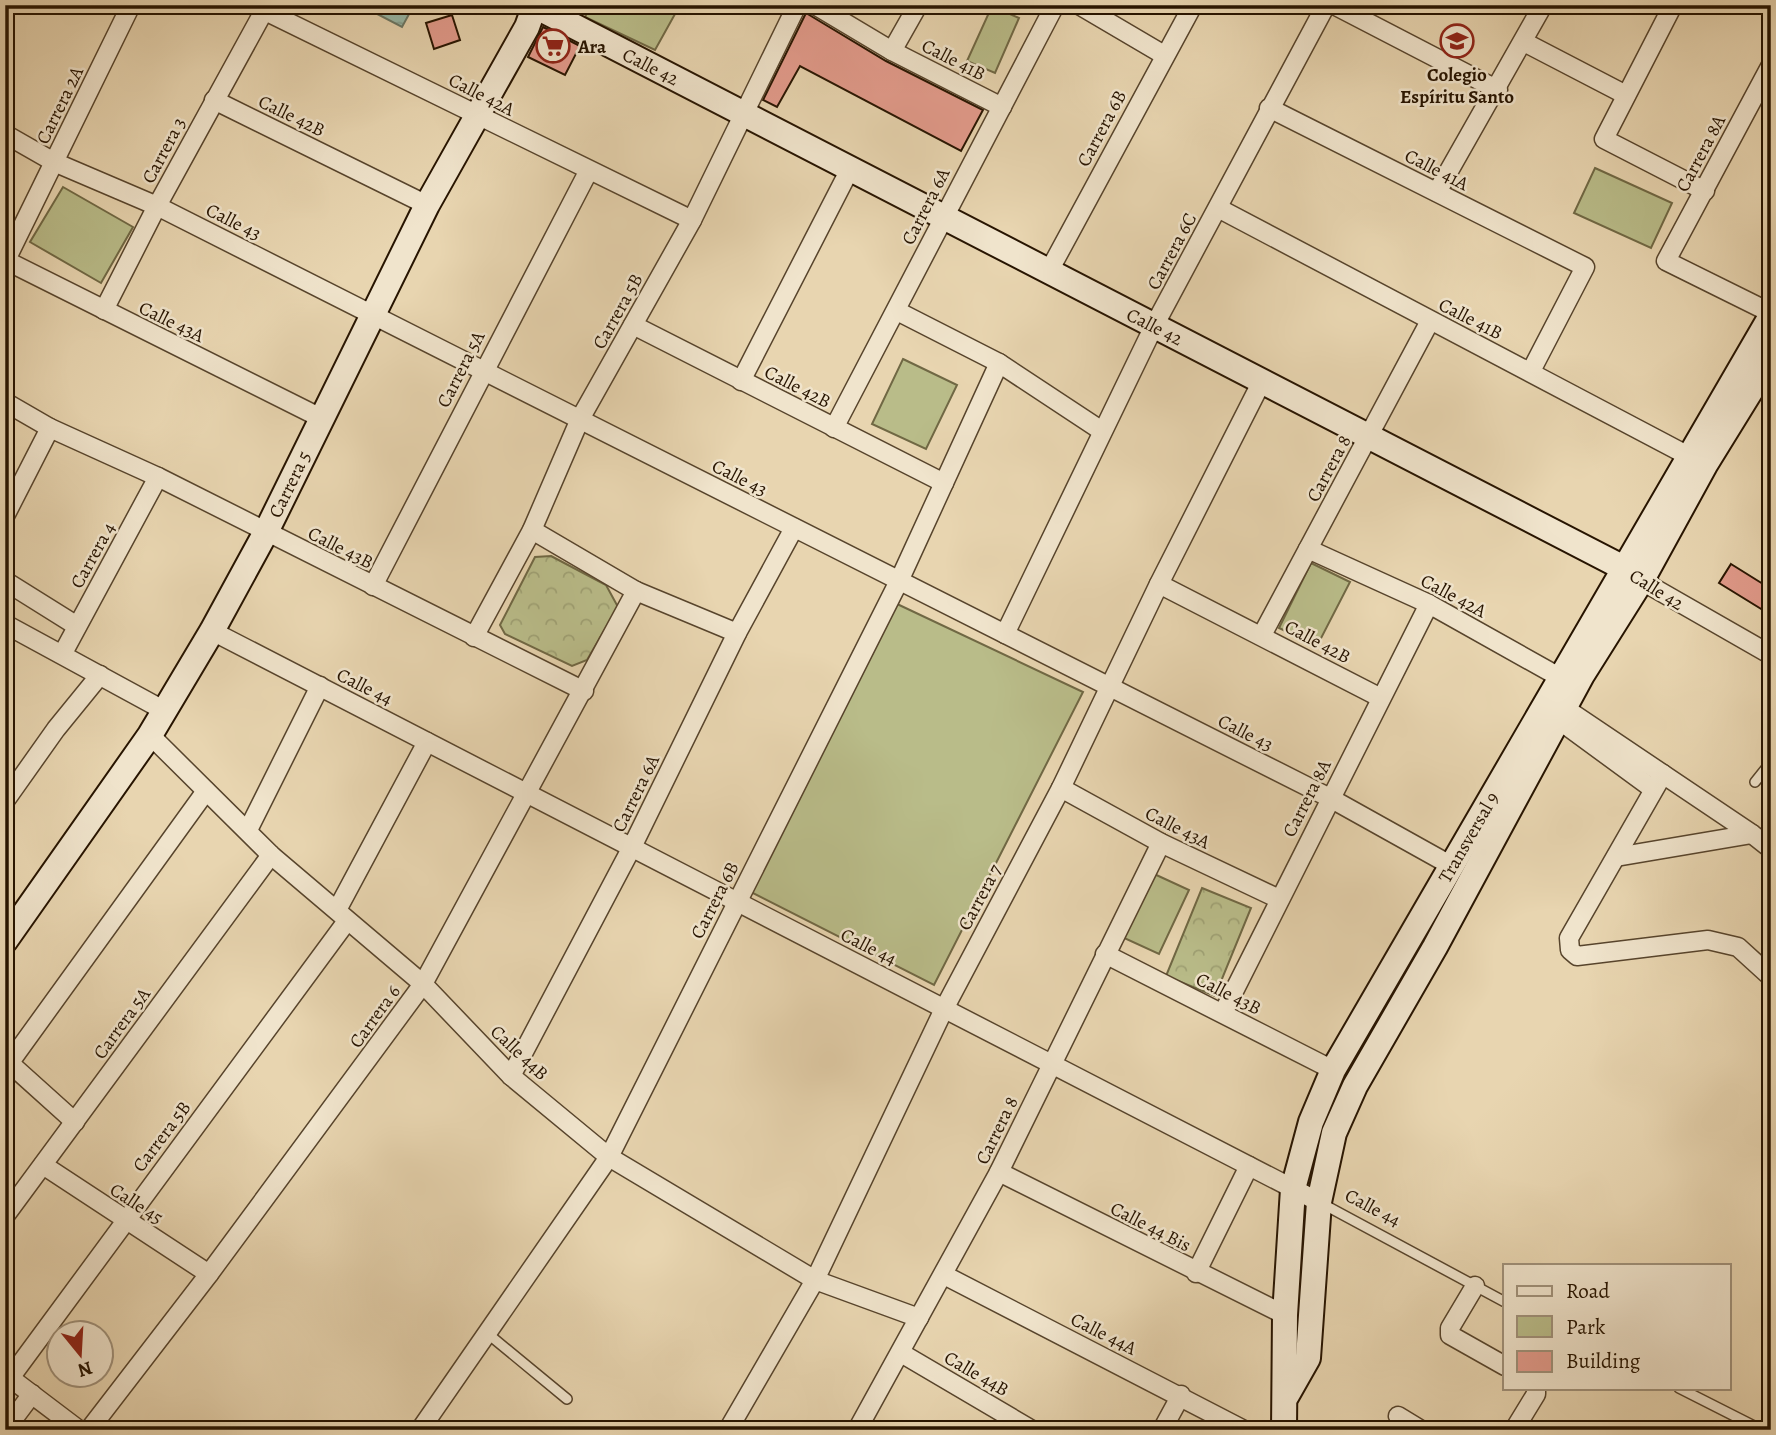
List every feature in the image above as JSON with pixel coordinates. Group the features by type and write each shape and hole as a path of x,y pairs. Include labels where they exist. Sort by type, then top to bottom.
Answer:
{"street":[{"name":"Carrera 2A","path":"5,261 131,5"},
{"name":"Calle 42","path":"534,5 1633,573 1654,589 1771,655"},
{"name":"Carrera 5","path":"5,941 150,735 212,631 266,533 427,205 527,27 534,5"},
{"name":"Carrera 5B","path":"474,637 532,530 580,419 692,220 797,5"},
{"name":"Calle 41B","path":"815,5 892,51 1002,107"},
{"path":"892,51 918,5"},
{"name":"Carrera 6A","path":"834,428 1055,5"},
{"path":"1079,5 1164,55"},
{"name":"Carrera 6B","path":"1049,271 1193,5"},
{"name":"Carrera 6C","path":"1005,634 1154,326 1326,5"},
{"path":"1334,5 1498,90"},
{"path":"1437,192 1498,90 1543,5"},
{"path":"1673,5 1604,139 1705,191"},
{"name":"Calle 42A","path":"258,8 588,172 692,220"},
{"name":"Carrera 3","path":"104,310 214,100 258,8"},
{"path":"1524,42 1626,95"},
{"name":"Carrera 8A","path":"1771,65 1667,261 1771,315"},
{"name":"Calle 42B","path":"214,100 427,205"},
{"name":"Calle 41A","path":"1269,108 1585,267 1531,371"},
{"name":"Calle 43","path":"5,134 54,162 157,206 1330,798 1452,866"},
{"path":"741,380 850,169"},
{"name":"Carrera 5A","path":"373,586 588,172"},
{"name":"Calle 41B","path":"1218,208 1697,460"},
{"name":"Calle 43A","path":"5,261 321,418"},
{"path":"897,311 999,363 1102,431"},
{"name":"Transversal 9","path":"1284,1430 1285,1315 1293,1189 1311,1122 1333,1070 1452,866 1552,710 1633,573 1697,460 1771,315"},
{"name":"Carrera 8","path":"1262,635 1430,320"},
{"name":"Calle 42B","path":"633,325 944,483"},
{"name":"Transversal 9","path":"1697,460 1771,358"},
{"name":"Carrera 6B","path":"420,1430 610,1157 899,580 999,363"},
{"name":"Carrera 7","path":"727,1430 815,1280 944,1009 1061,788 1159,584 1262,382"},
{"name":"Calle 43B","path":"5,402 50,428 158,477 584,691"},
{"path":"5,516 50,428"},
{"name":"Carrera 4","path":"63,653 158,477"},
{"name":"Carrera 6A","path":"511,1076 632,847 737,633 794,528"},
{"path":"532,530 636,591 737,633"},
{"name":"Calle 42A","path":"1308,549 1429,604 1568,682"},
{"path":"5,581 77,626"},
{"name":"Calle 42B","path":"1159,584 1381,698"},
{"name":"Carrera 6","path":"89,1430 209,1275 423,984 636,591"},
{"name":"Carrera 8A","path":"1223,1013 1429,604"},
{"path":"5,624 63,653 165,711"},
{"name":"Calle 44","path":"212,631 1319,1202"},
{"path":"5,801 56,729 100,675"},
{"path":"248,830 320,686"},
{"path":"1552,710 1567,726 1603,743 1658,782 1752,834 1771,849"},
{"name":"Transversal 9","path":"1286,1395 1308,1358 1319,1202 1334,1133 1355,1086 1454,914 1552,710"},
{"name":"Calle 44B","path":"150,735 271,855 423,984 511,1076 610,1157 815,1280 919,1318"},
{"name":"Carrera 5B","path":"8,1376 124,1221 342,916 427,741"},
{"path":"1658,782 1569,938 1570,950 1577,956 1708,940 1738,947 1771,977"},
{"name":"Calle 43A","path":"1061,788 1161,843 1279,899"},
{"path":"75,1122 7,1064 206,791"},
{"path":"1616,857 1752,834"},
{"name":"Carrera 8","path":"858,1430 999,1172 1161,843"},
{"name":"Carrera 5A","path":"5,1216 271,855"},
{"name":"Calle 43B","path":"1105,954 1333,1070"},
{"name":"Calle 45","path":"43,1165 209,1275"},
{"path":"1196,1273 1249,1166"},
{"name":"Calle 44 Bis","path":"999,1172 1196,1273 1285,1315"},
{"name":"Calle 44A","path":"944,1275 1181,1395 1244,1430"},
{"path":"1475,1286 1450,1328 1450,1335 1503,1365"},
{"name":"Calle 44B","path":"901,1353 1032,1430"},
{"path":"8,1376 79,1430"},
{"path":"1514,1430 1536,1390"},
{"path":"5,1430 32,1394"},
{"path":"1162,1430 1181,1395"},
{"path":"1398,1416 1421,1430"}],"lane":[{"path":"1755,782 1771,762"},
{"name":"Calle 44","path":"1319,1202 1503,1301"},
{"path":"487,1333 567,1399"},
{"path":"1683,1390 1762,1430"}],"green space":[{"path":"591,5 680,5 655,50 585,17"},
{"path":"992,6 1019,18 995,73 967,61"},
{"path":"1595,168 1672,203 1651,248 1574,213"},
{"path":"63,187 133,227 101,283 30,242"},
{"path":"903,359 957,385 926,449 872,424"},
{"path":"551,556 606,585 618,607 587,660 572,666 505,634 500,625 535,557"},
{"path":"1311,563 1350,582 1317,646 1279,628"},
{"path":"895,603 1083,692 934,985 741,887"},
{"path":"1152,873 1189,890 1159,954 1122,937"},
{"path":"1202,888 1251,908 1215,996 1166,976"}],"water":[{"path":"360,5 414,5 402,27"}],"building":[{"path":"806,13 886,61 983,110 961,151 800,66 777,107 763,100"},
{"path":"452,15 460,40 434,49 426,23"},
{"name":"Ara","path":"543,27 580,46 565,75 528,57"},
{"path":"1731,564 1771,589 1771,615 1719,583"}],"place":[{"name":"Colegio Espíritu Santo","path":"1457,41"},
{"name":"Ara","path":"553,46"}]}
